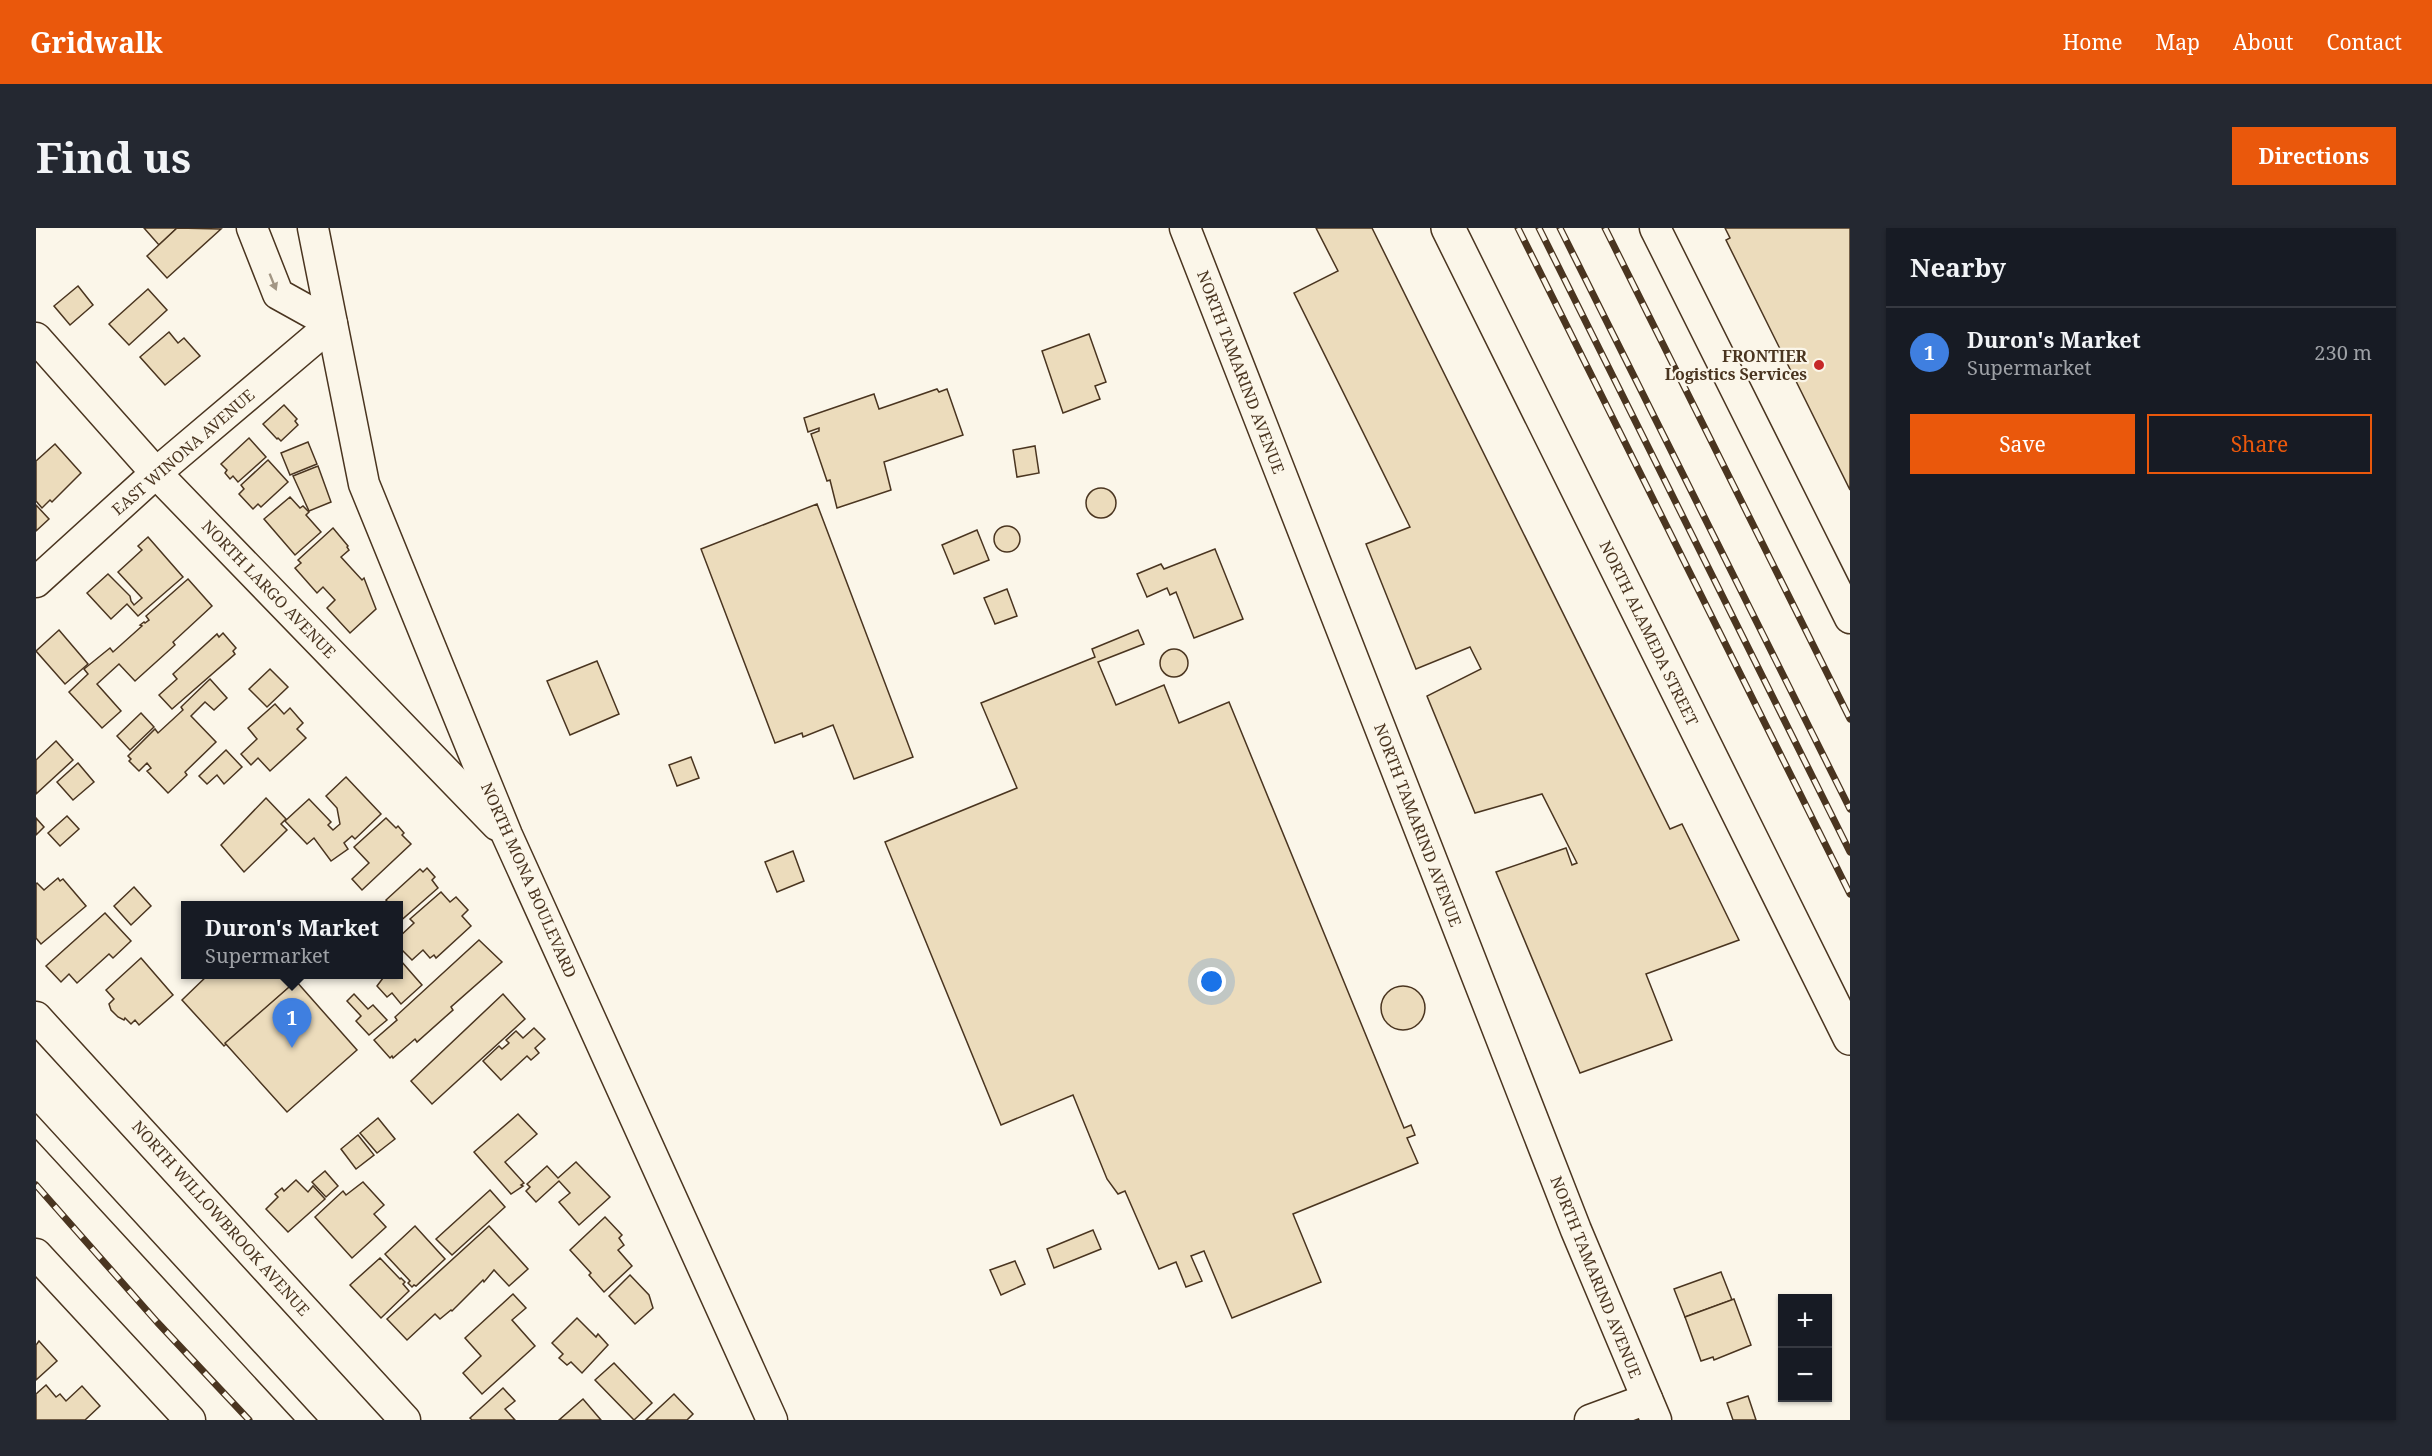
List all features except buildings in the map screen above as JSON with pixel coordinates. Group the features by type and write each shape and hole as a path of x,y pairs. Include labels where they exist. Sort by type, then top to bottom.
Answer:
{"main road":[{"name":"NORTH ALAMEDA STREET","path":"1448,228 1850,1038"}],"street":[{"path":"252,228 278,294 332,324"},
{"name":"NORTH MONA BOULEVARD","path":"313,228 364,484 507,835 772,1420"},
{"name":"NORTH TAMARIND AVENUE","path":"1185,228 1576,1230 1651,1410"},
{"path":"1655,228 1850,618"},
{"name":"EAST WINONA AVENUE","path":"36,582 156,473 332,324"},
{"name":"NORTH LARGO AVENUE","path":"36,338 156,473 507,835"},
{"name":"NORTH WILLOWBROOK AVENUE","path":"36,1017 405,1420"},
{"path":"36,1254 190,1420"},
{"path":"1590,1420 1651,1410"}],"tram line":[{"path":"36,1114 317,1420"},
{"path":"36,1140 294,1420"}],"railway":[{"path":"1518,228 1850,894"},
{"path":"1539,228 1850,852"},
{"path":"1560,228 1850,809"},
{"path":"1605,228 1850,719"},
{"path":"36,1185 157,1322 249,1420"}],"place":[{"name":"FRONTIER Logistics Services","path":"1819,365"},
{"name":"Duron's Market","path":"292,1048"}]}
